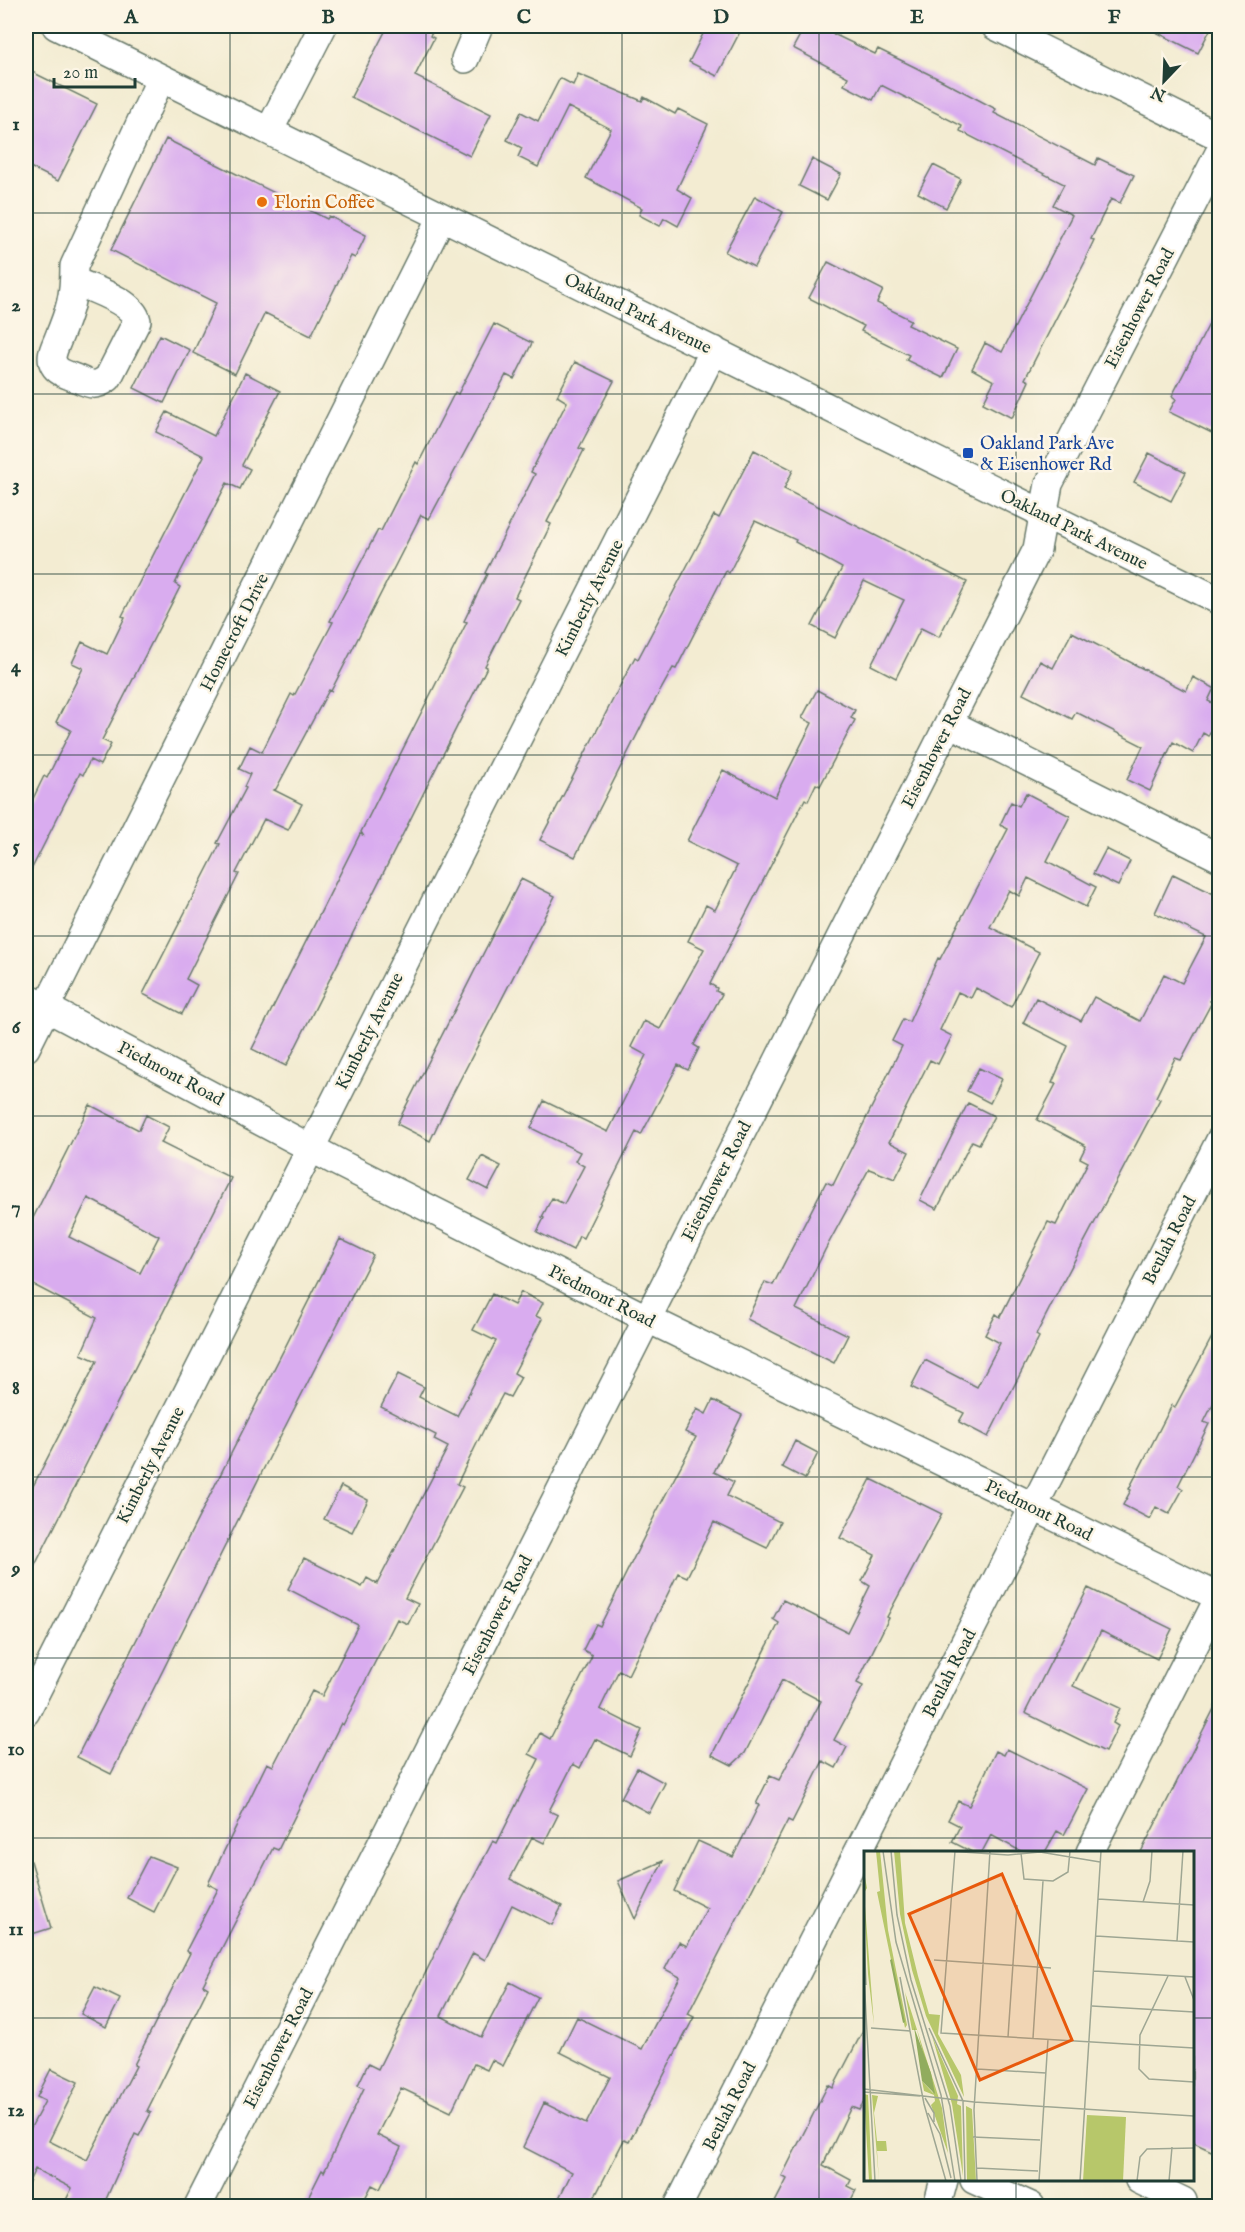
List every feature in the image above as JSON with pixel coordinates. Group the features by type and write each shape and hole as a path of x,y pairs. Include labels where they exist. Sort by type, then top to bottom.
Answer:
{"street":[{"name":"Oakland Park Avenue","path":"56,26 1220,601"},
{"path":"269,131 323,26"},
{"path":"465,59 479,26"},
{"path":"995,26 1220,137"},
{"path":"74,281 74,266 161,78"},
{"name":"Eisenhower Road","path":"198,2206 1037,549 1049,484 1220,151"},
{"name":"Homecroft Drive","path":"26,1048 36,1003 442,217"},
{"name":"Kimberly Avenue","path":"26,1712 714,350"},
{"path":"949,723 1220,858"},
{"name":"Piedmont Road","path":"36,1003 646,1318 1219,1597"},
{"name":"Beulah Road","path":"678,2206 1220,1140"},
{"path":"1091,1851 1219,1597"},
{"path":"937,2206 944,2181"},
{"path":"976,2181 1031,2206"},
{"path":"1141,2181 1183,2201 1181,2206"}],"building":[{"path":"388,26 436,26 430,36 434,38 415,76 491,114 470,156 351,97"},
{"path":"707,26 743,26 717,76 689,62"},
{"path":"805,26 817,26 875,54 878,49 996,109 994,113 1095,165 1098,158 1134,175 1120,203 1111,199 1091,239 1094,240 1087,258 1025,379 1029,381 1012,418 983,403 994,381 972,369 985,343 1002,352 1072,215 1053,205 1064,184 960,131 962,126 881,85 873,100 844,85 848,77 793,48"},
{"path":"1144,26 1212,26 1198,53"},
{"path":"26,69 97,104 58,181 26,165"},
{"path":"578,74 642,101 644,97 675,114 678,109 708,124 677,189 692,198 678,226 664,218 660,226 639,215 642,208 586,178 611,129 568,107 538,167 518,157 522,148 507,140 521,112 538,121 560,78 573,85"},
{"path":"166,139 327,219 329,216 366,235 355,258 351,256 311,336 265,313 235,374 193,353 216,303 111,250"},
{"path":"812,159 841,174 827,200 799,186"},
{"path":"933,165 961,179 946,208 918,193"},
{"path":"755,196 783,212 754,267 725,252"},
{"path":"828,262 883,290 877,303 911,320 908,325 957,349 943,378 906,360 909,355 861,331 864,326 809,298"},
{"path":"1220,303 1220,437 1169,412 1176,399 1172,396"},
{"path":"494,324 532,343 514,379 506,375 429,519 421,515 331,691 329,690 274,790 302,804 288,830 264,819 186,979 197,985 182,1014 143,994 246,788 244,787 250,774 239,769 250,746 262,752 291,694 294,696 333,622 330,621 378,530 381,531 416,462 418,464 455,392 458,394"},
{"path":"160,335 190,350 164,403 134,388"},
{"path":"575,362 614,381 579,448 584,450 547,522 551,524 515,597 519,599 485,666 487,667 286,1066 252,1049 360,834 363,835 361,832 467,622 464,621 487,574 485,573 535,474 531,472 567,402 557,396"},
{"path":"245,373 280,391 242,465 250,469 240,489 227,483 175,584 180,587 102,740 111,744 100,765 90,760 83,775 80,773 26,880 26,813 44,776 47,778 71,730 56,722 83,668 72,663 82,642 107,654 125,617 122,616 204,456 156,432 167,412 214,436"},
{"path":"754,450 793,470 784,489 967,582 939,637 921,628 896,678 871,665 904,600 864,581 835,638 812,626 842,568 795,542 796,540 755,521 729,573 726,571 676,669 673,668 648,713 575,857 540,840 635,657 638,659 714,515 719,518"},
{"path":"1149,453 1186,472 1171,501 1134,482"},
{"path":"1072,632 1186,691 1193,677 1214,688 1208,701 1220,707 1220,713 1208,736 1203,733 1193,753 1173,742 1150,791 1127,780 1143,746 1076,712 1072,719 1023,694 1040,661 1053,668"},
{"path":"817,690 855,710 851,718 855,720 820,786 816,784 808,801 805,799 710,984 722,994 694,1045 699,1048 688,1070 678,1065 641,1135 636,1132 583,1238 579,1236 573,1250 537,1232 552,1198 564,1204 584,1166 575,1161 580,1152 531,1128 544,1101 608,1132 646,1055 631,1047 644,1021 660,1029 704,949 688,941 706,905 715,910 737,866 687,841 723,770 775,797 812,723 802,718"},
{"path":"1026,793 1070,816 1047,861 1096,887 1086,907 1028,878 1019,896 1009,890 990,927 1039,952 1011,1007 976,988 971,998 958,992 940,1030 952,1036 938,1064 930,1060 889,1142 909,1152 895,1179 869,1169 796,1309 848,1335 834,1363 747,1319 765,1282 773,1285 826,1182 833,1185 902,1046 892,1041 903,1019 909,1022 938,958 940,959 1008,829 1000,825 1011,802 1019,806"},
{"path":"1106,849 1130,861 1118,886 1093,874"},
{"path":"1173,874 1220,897 1220,982 1181,1060 1175,1058 1156,1097 1160,1099 1036,1335 1039,1337 988,1437 959,1422 964,1413 911,1387 925,1360 977,1387 1000,1343 985,1335 996,1314 1000,1317 1048,1222 1056,1225 1088,1162 1080,1158 1086,1146 1037,1120 1056,1084 1052,1083 1068,1046 1023,1023 1036,998 1081,1021 1094,997 1140,1021 1164,974 1182,983 1206,937 1155,913"},
{"path":"521,879 555,896 430,1141 397,1124"},
{"path":"979,1068 1002,1079 990,1103 967,1091"},
{"path":"968,1103 994,1116 979,1144 972,1141 937,1209 920,1200"},
{"path":"90,1105 139,1130 146,1115 169,1127 161,1143 231,1178 26,1583 26,1500 97,1361 81,1354 97,1318 26,1281 26,1232","holes":["88,1198 159,1236 140,1273 69,1237"]},
{"path":"482,1156 501,1166 488,1190 469,1180"},
{"path":"340,1239 373,1255 111,1774 77,1757"},
{"path":"521,1292 543,1303 536,1316 542,1319 514,1373 521,1377 510,1397 503,1394 484,1429 457,1484 463,1487 405,1598 418,1604 408,1624 397,1619 343,1725 341,1723 278,1850 273,1848 203,1985 208,1988 147,2111 151,2113 139,2136 135,2134 103,2206 63,2206 72,2188 35,2169 26,2188 26,2129 29,2131 45,2101 37,2097 51,2069 78,2082 49,2141 87,2160 136,2066 134,2065 190,1953 186,1951 218,1889 208,1884 267,1763 273,1766 312,1691 322,1696 358,1625 288,1589 304,1558 362,1587 367,1578 377,1584 448,1447 434,1440 436,1435 381,1407 398,1374 424,1387 419,1397 457,1416 496,1341 473,1330 492,1294 514,1305"},
{"path":"1220,1322 1220,1390 1204,1422 1209,1424 1178,1486 1183,1489 1169,1514 1156,1507 1150,1519 1123,1505 1172,1405 1175,1407"},
{"path":"713,1400 742,1415 714,1472 734,1482 727,1496 780,1522 767,1548 714,1522 687,1577 678,1573 628,1675 619,1670 600,1709 642,1730 630,1756 595,1739 580,1768 573,1764 549,1811 558,1815 544,1843 532,1837 510,1879 562,1906 552,1925 512,1905 485,1960 473,1953 441,2016 481,2037 510,1982 538,1997 503,2066 492,2060 487,2070 474,2064 451,2112 401,2088 377,2135 401,2147 380,2189 372,2185 361,2206 304,2206 322,2170 324,2172 364,2088 358,2085 368,2064 378,2069 460,1903 493,1841 497,1843 539,1759 529,1754 540,1733 550,1739 591,1658 592,1655 583,1650 596,1624 600,1626 696,1437 685,1432 697,1409 706,1414"},
{"path":"795,1441 818,1453 805,1479 782,1467"},
{"path":"871,1479 942,1514 887,1617 889,1618 857,1683 863,1686 834,1740 847,1747 836,1768 823,1761 792,1822 788,1820 688,2014 694,2017 629,2142 624,2140 590,2206 555,2206 572,2172 523,2147 544,2103 586,2124 610,2077 560,2052 577,2017 642,2049 680,1977 665,1969 679,1942 687,1946 707,1908 674,1891 698,1841 733,1857 759,1805 756,1804 770,1776 779,1780 821,1701 782,1680 745,1753 732,1765 712,1755 779,1623 773,1619 783,1600 847,1632 870,1586 862,1581 875,1555 840,1538"},
{"path":"341,1486 368,1500 352,1532 324,1519"},
{"path":"1088,1588 1172,1629 1157,1659 1101,1631 1073,1686 1120,1708 1113,1723 1118,1726 1105,1752 1025,1713"},
{"path":"1220,1697 1220,2155 1194,2143 1194,1851 1142,1851"},
{"path":"1007,1749 1088,1789 1064,1835 1057,1831 1046,1851 1020,1851 991,1835 983,1851 970,1851 952,1842 960,1826 948,1820 958,1801 969,1806 996,1751 1004,1755"},
{"path":"637,1768 665,1783 649,1813 621,1798"},
{"path":"149,1856 177,1867 154,1912 127,1898"},
{"path":"31,1861 51,1928 26,1936 26,1862"},
{"path":"663,1861 635,1919 618,1881"},
{"path":"95,1987 120,1999 106,2027 81,2014"},
{"path":"864,2029 864,2101 859,2110 851,2107 823,2165 851,2180 848,2186 856,2190 848,2206 773,2206 787,2179 782,2176 828,2085 833,2088"}],"place":[{"name":"Florin Coffee","path":"262,202"},
{"name":"Oakland Park Ave & Eisenhower Rd","path":"968,453"}]}
